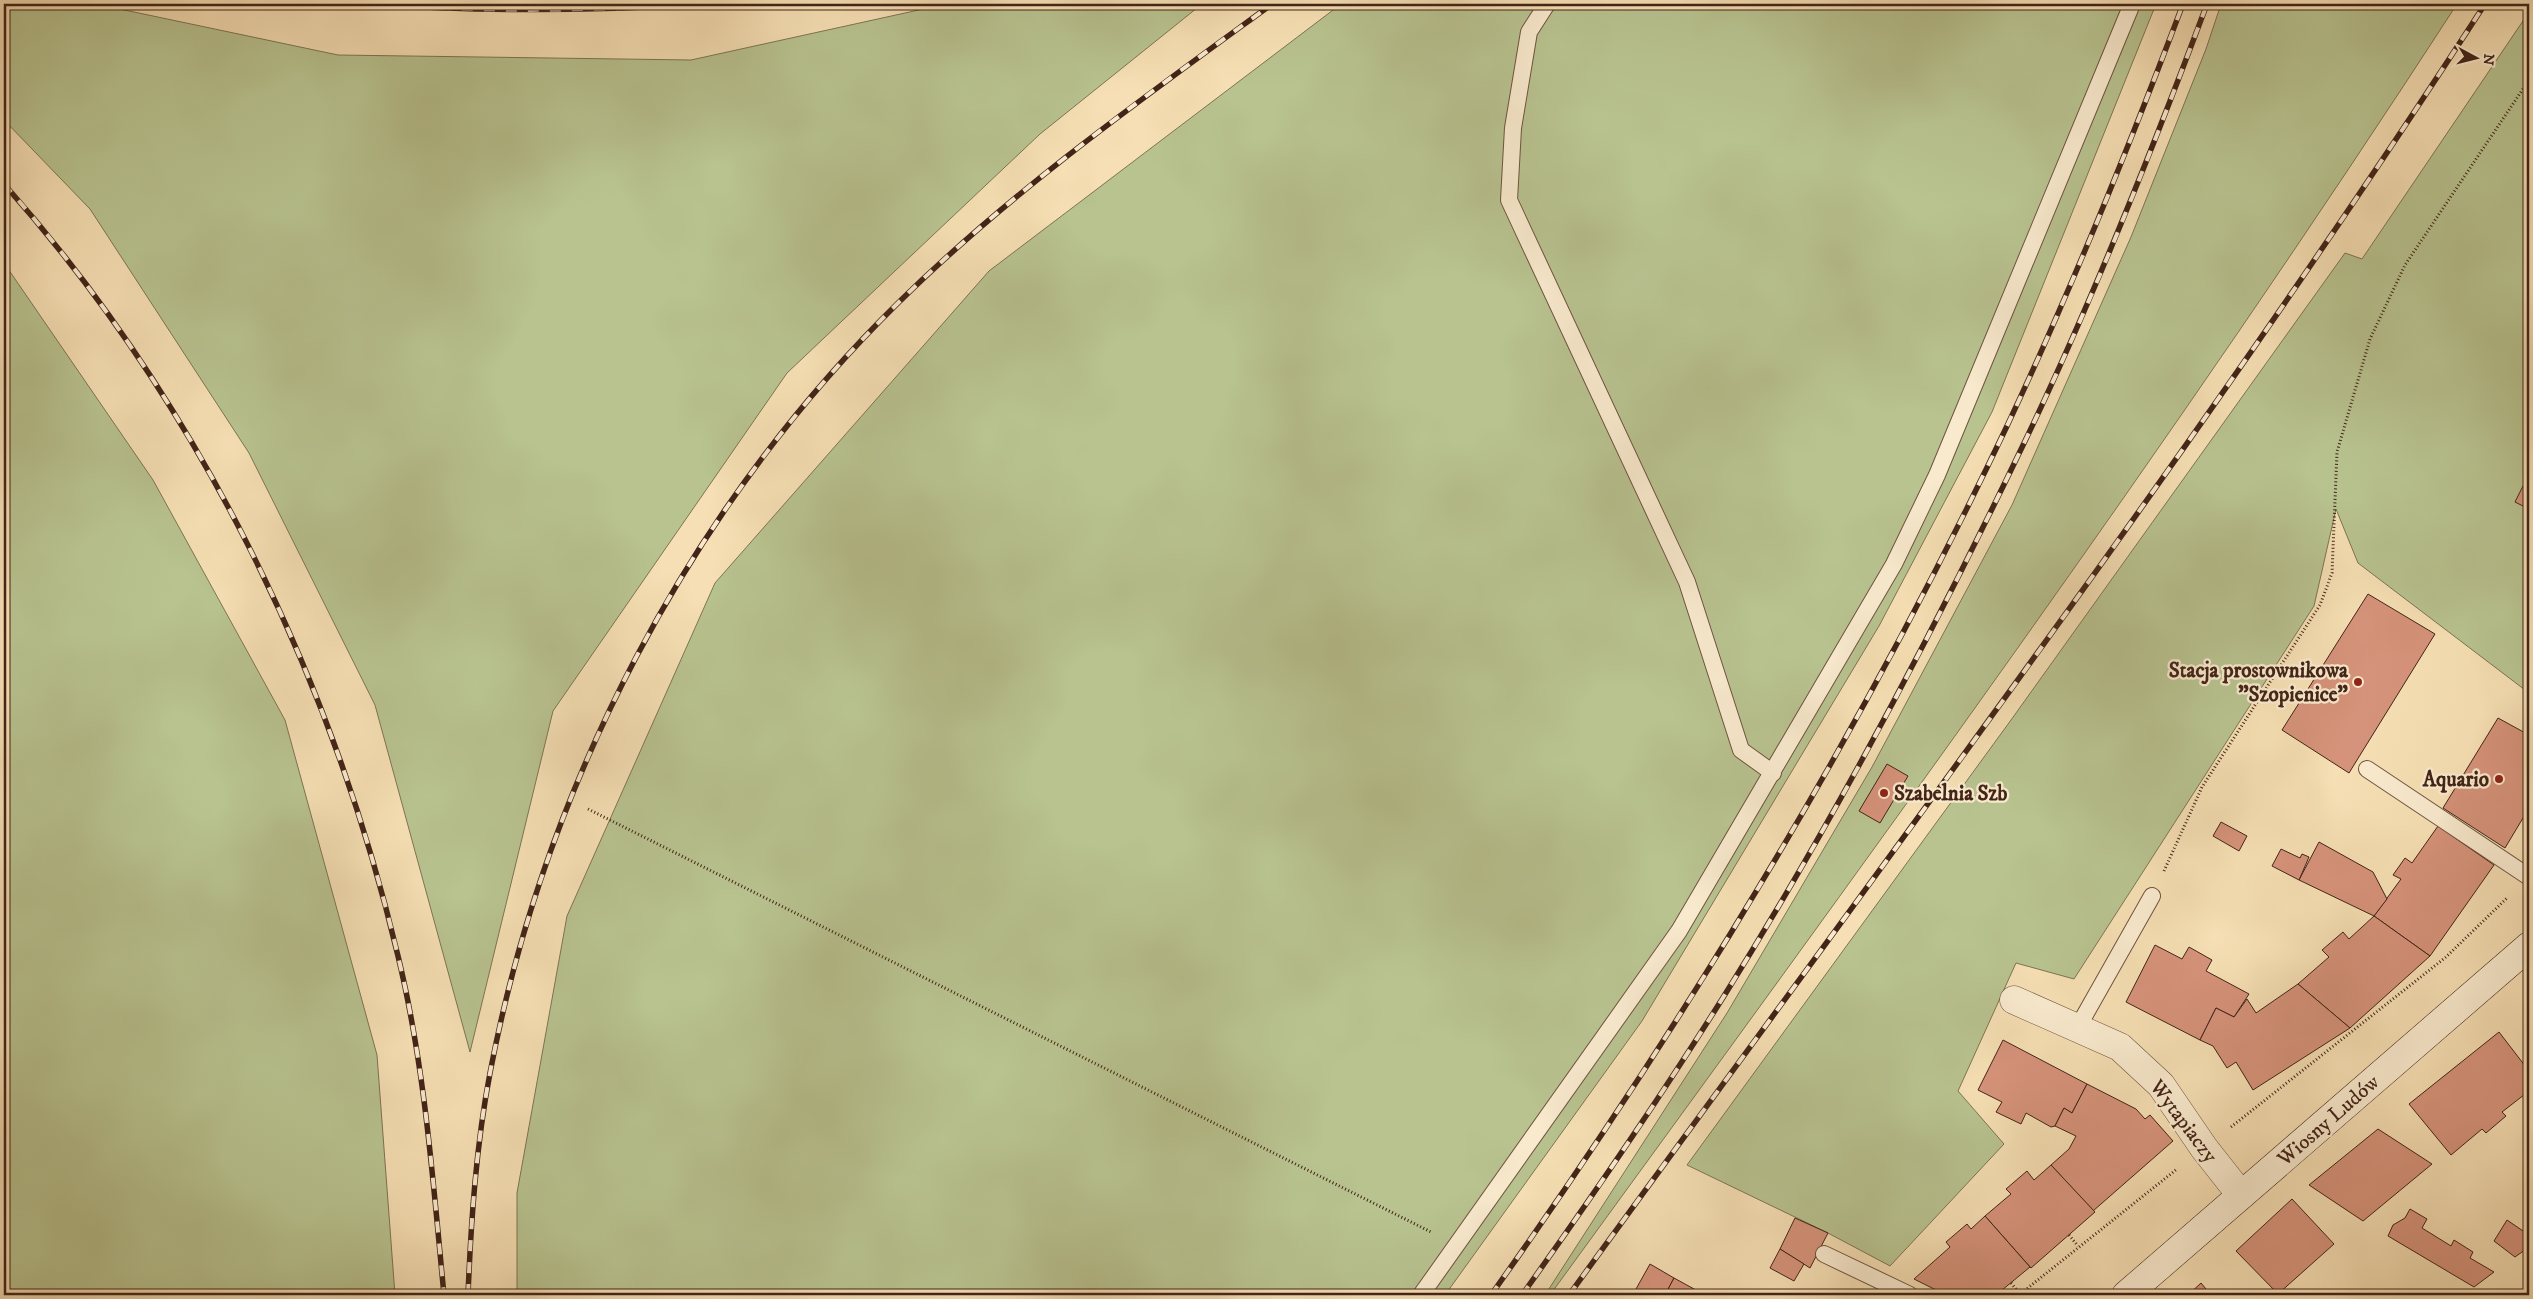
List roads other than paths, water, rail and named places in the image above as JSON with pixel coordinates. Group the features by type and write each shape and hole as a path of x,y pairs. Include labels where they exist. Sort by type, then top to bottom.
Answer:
{"street":[{"name":"Wiosny Ludów","path":"2126,1295 2529,946"},
{"name":"Wytapiaczy","path":"2014,1000 2120,1047 2161,1085 2204,1148 2241,1195"}],"lane":[{"path":"1547,4 1529,32 1513,128 1508,200 1687,582 1741,750 1773,773"},
{"path":"1421,1295 1679,930 1773,773 1894,564 1937,475 2132,4"},
{"path":"2367,769 2529,877"},
{"path":"2078,1027 2152,896"},
{"path":"1824,1254 1910,1295"}],"railway":[{"path":"374,4 538,10 701,4"},
{"path":"468,1295 473,1211 481,1128 490,1073 515,966 548,860 588,757 636,657 692,561 754,469 823,382 899,302 987,221 1033,183 1127,110 1272,4"},
{"path":"1491,1295 1634,1087 1702,980 1768,872 1893,652 1951,540 2031,374 2099,217 2183,4"},
{"path":"1522,1295 1625,1147 1724,996 1806,860 1883,722 1956,581 2051,386 2121,223 2207,4"},
{"path":"1569,1295 2036,656 2151,495 2376,169 2485,4"},
{"path":"4,184 74,268 138,357 196,449 248,546 295,645 335,747 370,851 398,956 422,1082 444,1295"}],"place":[{"name":"Stacja prostownikowa \"Szopienice\"","path":"2358,682"},
{"name":"Aquario","path":"2499,779"},
{"name":"Szabelnia Szb","path":"1884,793"}]}
